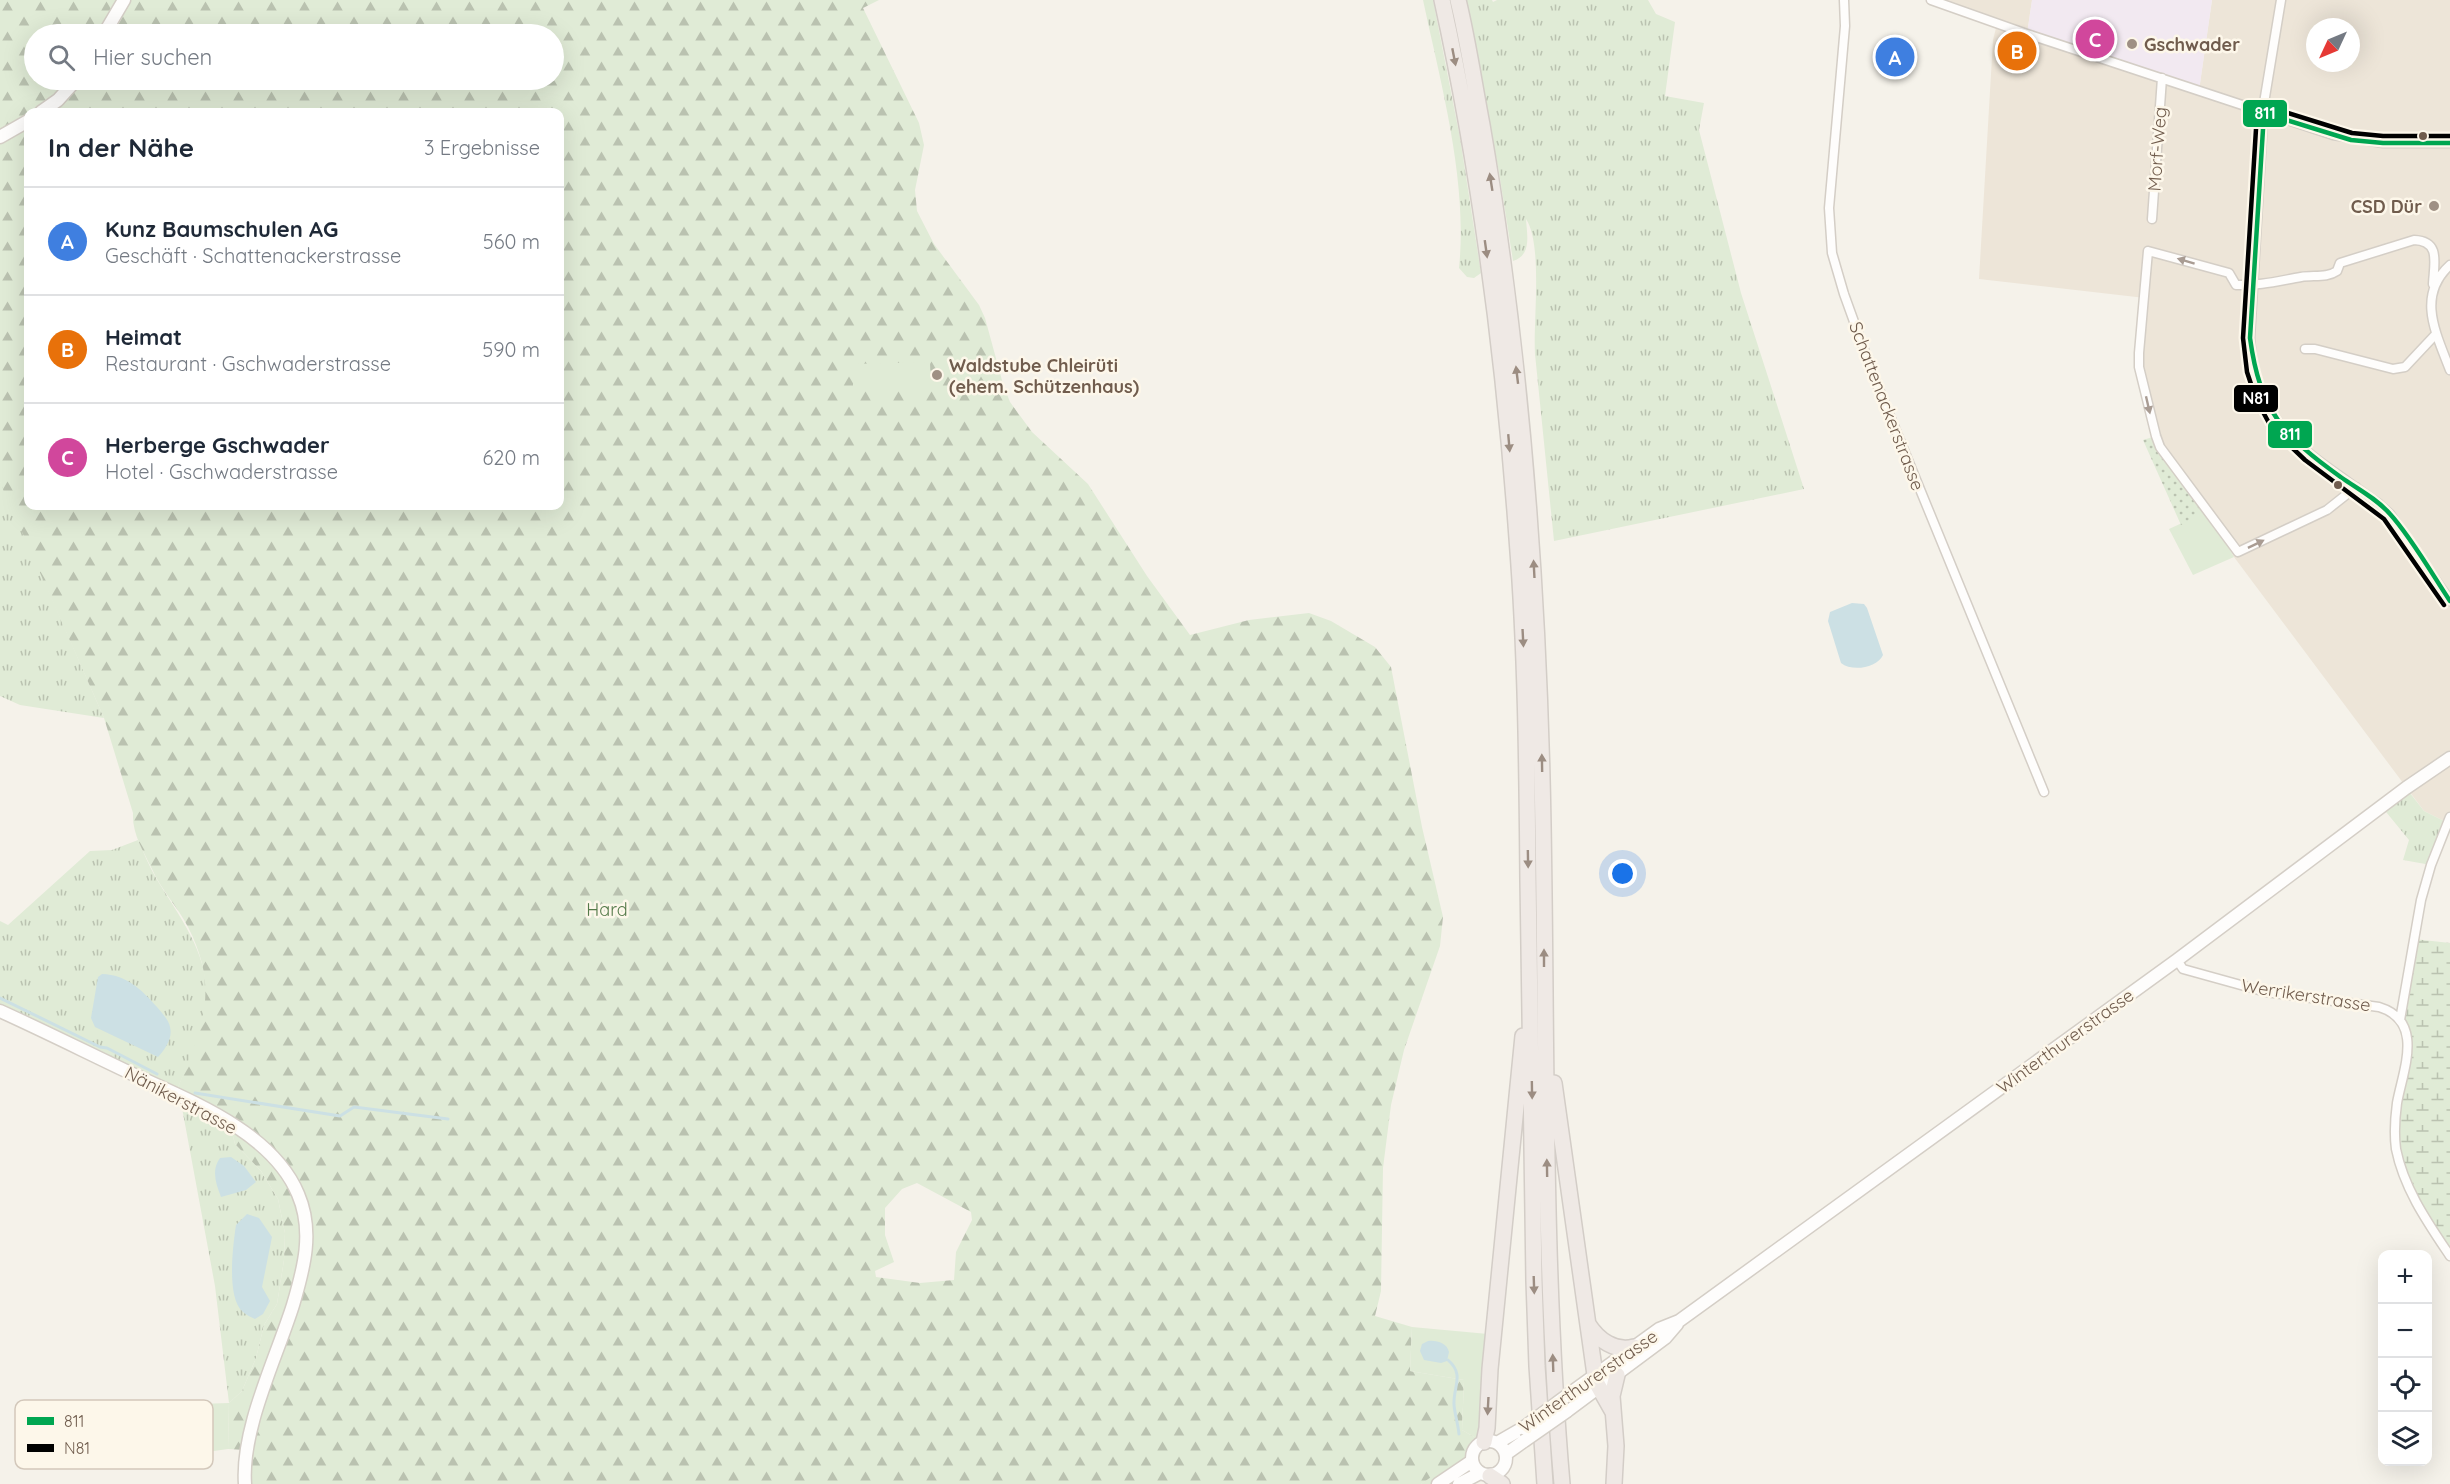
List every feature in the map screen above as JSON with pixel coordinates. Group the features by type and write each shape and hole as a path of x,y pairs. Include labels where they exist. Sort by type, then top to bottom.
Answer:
{"highway":[{"path":"1442,0 1474,166 1494,303 1506,405 1517,540 1523,638 1534,1281 1545,1484"},
{"path":"1458,0 1503,258 1520,397 1531,523 1541,717 1550,1275 1562,1484"},
{"path":"1491,1442 1487,1428 1490,1370 1530,969"},
{"path":"1545,1016 1597,1381 1612,1412"},
{"path":"1588,1324 1596,1335 1608,1344 1620,1348 1634,1347"},
{"path":"1614,1484 1616,1446 1612,1412 1613,1387 1617,1375"}],"main road":[{"path":"110,24 124,0"},
{"path":"46,108 67,90"},
{"path":"0,137 24,123"},
{"name":"Winterthurerstrasse","path":"1459,1484 1491,1478 1503,1469 1506,1454 1568,1411 1634,1347 1659,1329 1679,1321 2177,960 2406,788 2450,758"},
{"name":"Nänikerstrasse","path":"0,1011 217,1116 266,1150 292,1181 305,1219 305,1258 291,1312 249,1434 244,1463 245,1484"},
{"name":"Winterthurerstrasse","path":"1438,1484 1472,1461 1473,1451 1523,1428 1569,1394 1617,1375 1665,1338 1679,1321"},
{"name":"Winterthurerstrasse","path":"1491,1442 1506,1454"},
{"path":"1472,1461 1491,1478"}],"street":[{"name":"Schattenackerstrasse","path":"1845,0 1845,26 1829,208 1832,253 1851,315 1882,398 2044,792"},
{"path":"1931,0 2264,113 2351,140 2383,143 2450,143"},
{"path":"2281,0 2264,103 2250,346 2257,381 2266,405 2291,439 2379,504 2402,528 2450,601"},
{"name":"Morf-Weg","path":"2152,219 2162,78"},
{"path":"2356,487 2327,510 2238,552 2160,447 2139,367 2148,251 2229,273 2236,285 2253,286 2302,277 2331,275 2337,271 2340,263 2414,240 2426,240 2432,246 2435,257 2431,303 2436,334 2450,370"},
{"path":"2433,284 2450,265"},
{"path":"2305,349 2314,349 2393,369 2405,367 2436,334"},
{"path":"2450,817 2423,892 2400,1020 2407,1038 2408,1052 2395,1117 2396,1147 2411,1192 2450,1256"},
{"name":"Werrikerstrasse","path":"2177,960 2183,969 2266,992 2379,1007 2388,1009 2400,1020"}],"shaded area":[{"path":"1931,0 2032,0 2027,34 2199,90 2212,0 2450,0 2450,824 2424,811 2234,557 2208,511 2160,447 2140,375 2145,298 1979,279 1993,40 1997,24"},
{"name":"Gschwader","path":"2032,0 2212,0 2199,91 2027,34"},
{"path":"1852,603 1864,604 1867,608 1883,655 1870,666 1858,668 1841,663 1828,621 1830,612"},
{"path":"102,974 119,977 133,984 167,1019 170,1035 166,1047 158,1057 95,1027 91,1018 98,977"},
{"path":"231,1157 244,1166 256,1182 246,1190 221,1197 216,1182 217,1163 220,1158"},
{"path":"247,1214 259,1218 272,1237 262,1287 270,1301 263,1314 255,1319 244,1313 238,1305 234,1295 232,1271 236,1225"},
{"path":"1428,1341 1446,1346 1449,1352 1447,1361 1441,1363 1424,1360 1420,1351 1422,1344"}],"green space":[{"name":"Hard","path":"0,0 879,0 863,8 919,123 924,145 915,190 917,211 934,244 979,305 1010,402 1032,432 1088,484 1147,576 1190,635 1249,620 1309,613 1331,621 1375,647 1391,667 1422,827 1443,917 1440,946 1404,1050 1391,1105 1383,1168 1381,1291 1375,1316 1412,1327 1410,1371 1464,1380 1462,1430 1476,1438 1463,1455 1421,1484 245,1484 245,1450 228,1449 229,1403 242,1391 256,1358 264,1325 277,1304 284,1260 285,1233 278,1199 261,1171 235,1144 230,1124 175,1095 204,1012 204,973 188,927 156,877 139,842 134,828 133,813 104,718 0,482","holes":["917,1183 971,1212 972,1220 956,1252 954,1280 920,1283 876,1277 875,1271 894,1262 885,1235 885,1208 902,1189"]},
{"path":"1423,0 1433,0 1460,138 1481,273 1474,278 1467,277 1459,268 1460,201 1456,167 1445,99"},
{"path":"1466,0 1492,0 1493,2 1497,0 1648,0 1656,14 1675,22 1665,96 1704,103 1699,130 1741,293 1804,489 1554,541 1535,354 1536,264 1534,246 1526,219 1526,249 1519,258 1513,261 1499,172"},
{"path":"930,362 931,389 853,389 853,364"},
{"path":"2156,436 2208,511 2181,525 2143,440"},
{"path":"0,482 104,718 20,705 0,696"},
{"path":"2208,511 2234,557 2193,575 2169,529"},
{"path":"2406,788 2424,811 2448,823 2431,865 2403,860 2409,840 2382,807"},
{"path":"138,840 153,873 188,930 203,965 206,984 206,1004 202,1026 175,1095 0,1011 0,921 8,925 90,851 112,850"},
{"path":"2414,939 2450,943 2450,1256 2411,1193 2395,1133 2408,1052 2400,1020"},
{"path":"180,1097 230,1124 235,1144 261,1171 278,1199 285,1233 284,1260 277,1304 264,1325 256,1358 242,1391 229,1403 215,1286"},
{"path":"1412,1327 1488,1334 1480,1430 1476,1438 1462,1430 1464,1380 1410,1371"},
{"path":"213,1403 229,1403 228,1449 213,1451"},
{"path":"1464,1452 1472,1456 1476,1470 1459,1484 1421,1484"}],"waterway":[{"path":"0,998 157,1074"},
{"path":"195,1093 340,1116 354,1107 448,1119"},
{"path":"1448,1360 1453,1365 1457,1376 1454,1405 1459,1434"}],"transit line":[{"name":"N81","path":"2444,605 2384,519 2305,460 2269,423 2256,399 2247,372 2243,338 2259,108 2266,106 2352,133 2383,136 2450,136"},
{"name":"811","path":"2450,143 2383,143 2351,140 2264,113 2250,338 2260,385 2278,420 2304,449 2390,514 2450,601"}],"place":[{"name":"Herberge Gschwader","path":"2095,39"},
{"name":"Gschwader","path":"2132,44"},
{"name":"Heimat","path":"2017,51"},
{"name":"Kunz Baumschulen AG","path":"1895,57"},
{"name":"CSD Dür","path":"2434,206"},
{"name":"Waldstube Chleirüti (ehem. Schützenhaus)","path":"937,375"}]}
